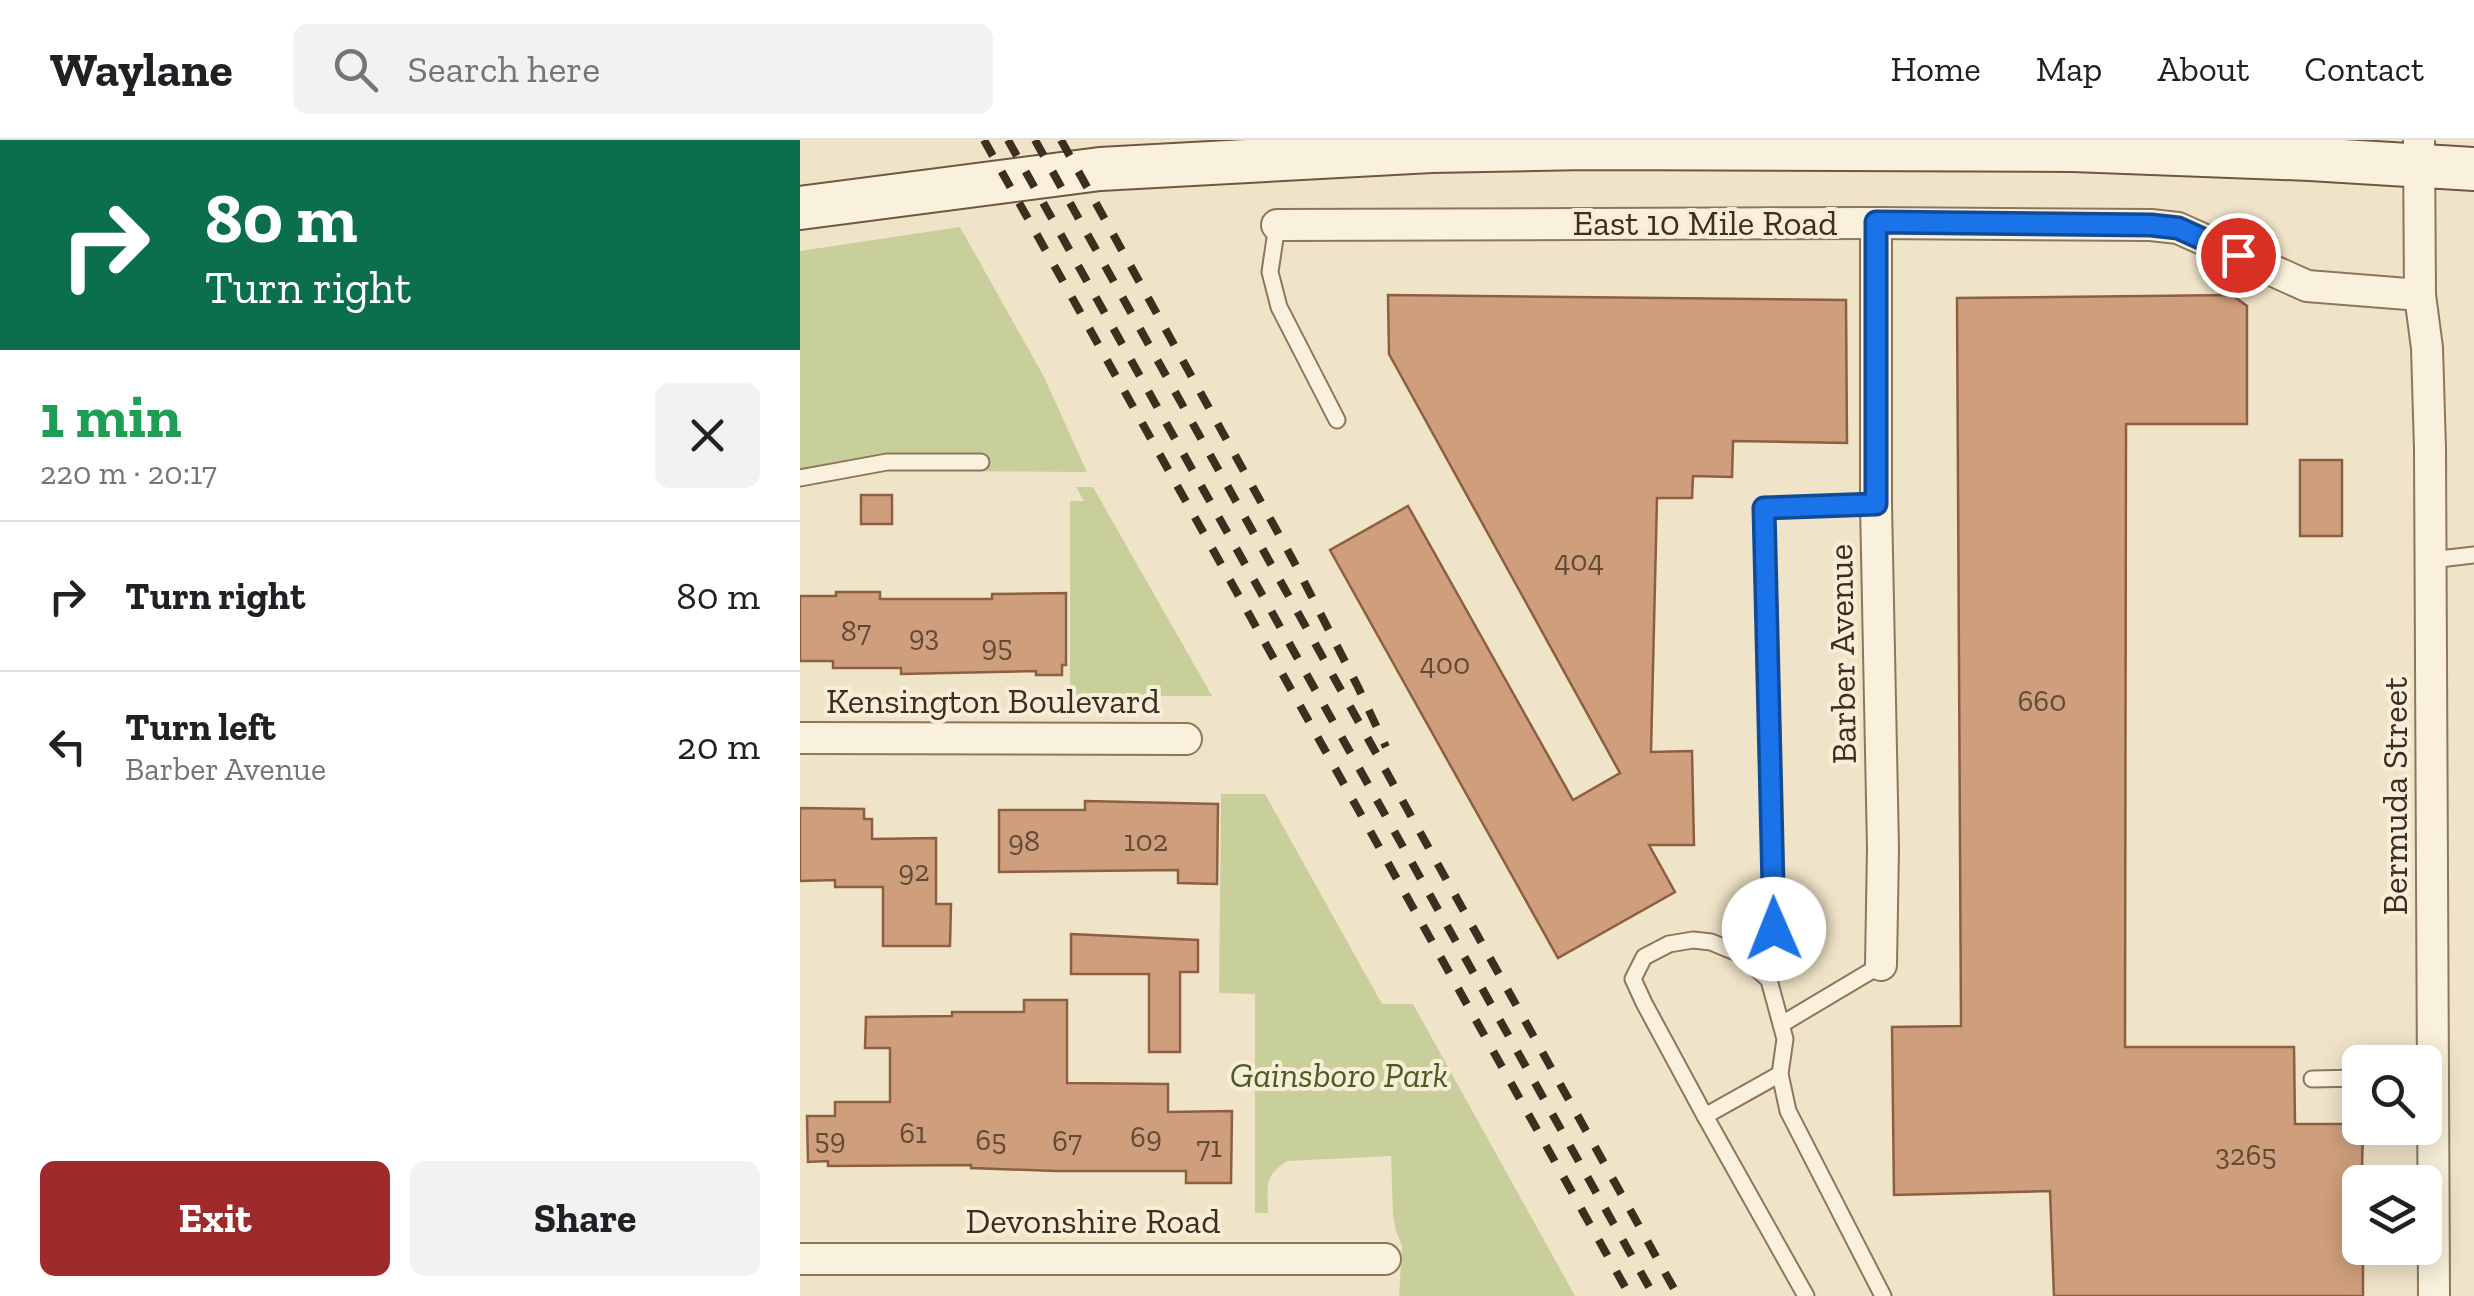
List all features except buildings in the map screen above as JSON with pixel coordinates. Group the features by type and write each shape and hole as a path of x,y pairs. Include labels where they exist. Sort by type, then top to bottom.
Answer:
{"main road":[{"path":"800,208 1100,169 1431,151 2073,150 2310,159 2420,154 2474,170"}],"street":[{"name":"Bermuda Street","path":"2420,154 2420,296 2427,348 2431,560 2430,1045"},
{"name":"Barber Avenue","path":"1876,222 1882,965"},
{"name":"East 10 Mile Road","path":"1276,225 2151,225 2178,228 2307,286 2420,296"},
{"name":"Kensington Boulevard","path":"800,738 1186,739"},
{"name":"Bermuda Street","path":"2431,1145 2434,1296"},
{"name":"Devonshire Road","path":"800,1259 1386,1259"}],"lane":[{"path":"1276,225 1270,272 1279,307 1337,420"},
{"path":"800,478 887,462 981,462"},
{"path":"1740,954 1774,929 1764,508 1876,504"},
{"path":"2431,560 2474,556"},
{"path":"1806,1296 1633,979 1644,957 1669,944 1712,942 1740,954 1769,980 1785,1040 1780,1074 1788,1111 1875,1293"},
{"path":"1782,1024 1882,965"},
{"path":"1705,1116 1780,1074"},
{"path":"2312,1078 2342,1078"}],"green space":[{"path":"960,227 1044,377 1087,472 800,470 800,251"},
{"path":"1076,487 1093,487 1212,696 1070,696 1070,501 1084,501"},
{"name":"Gainsboro Park","path":"1221,794 1265,794 1382,1004 1413,1004 1575,1296 1399,1296 1402,1246 1393,1216 1391,1156 1287,1161 1270,1177 1268,1213 1255,1213 1255,994 1219,993"}],"railway":[{"path":"984,140 1630,1296"},
{"path":"1008,140 1654,1296"},
{"path":"1035,140 1678,1296"},
{"path":"1061,140 1293,560 1386,747"}],"route":[{"path":"1774,929 1764,508 1876,504 1876,222 2151,225 2178,228 2238,255"}]}
